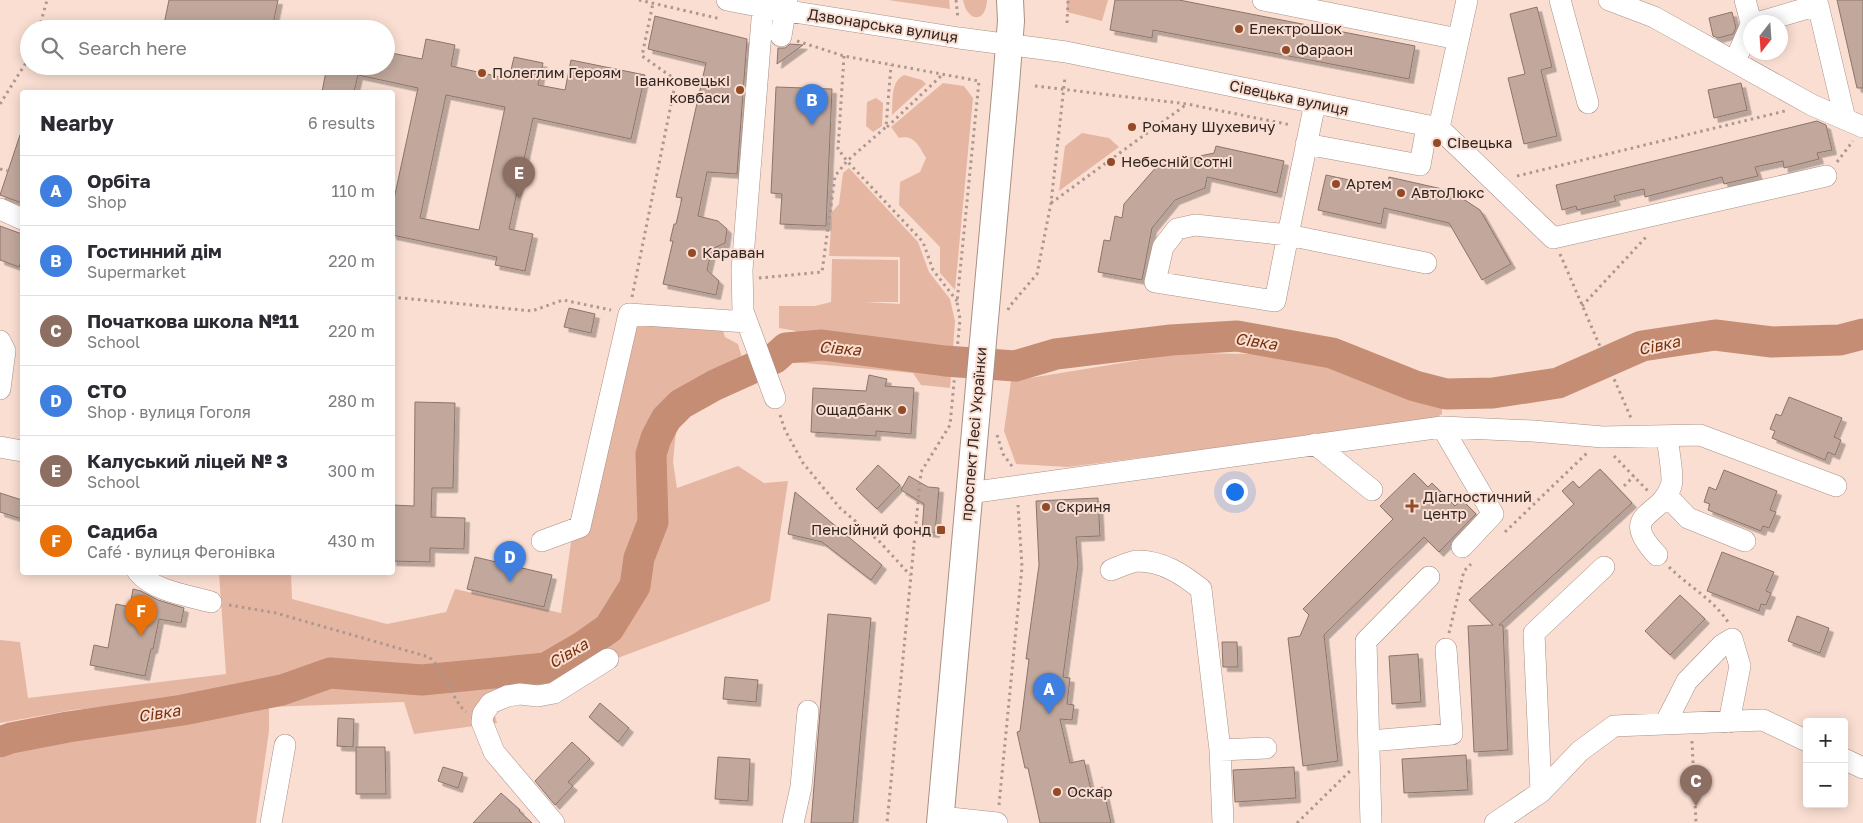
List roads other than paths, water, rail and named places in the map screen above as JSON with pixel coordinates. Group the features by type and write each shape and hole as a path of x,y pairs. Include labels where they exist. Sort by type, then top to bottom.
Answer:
{"main road":[{"name":"проспект Лесі Українки","path":"941,820 969,493 964,404 971,330 1009,45 1010,0"}],"street":[{"name":"Дзвонарська вулиця","path":"727,0 763,8 786,6 1009,45"},
{"path":"1263,0 1458,39"},
{"path":"1308,136 1420,165 1433,127 1467,0"},
{"path":"1560,0 1588,103"},
{"path":"1609,0 1654,17 1855,127"},
{"path":"1745,0 1749,15"},
{"path":"1784,15 1818,5 1855,127"},
{"path":"781,36 786,6"},
{"path":"763,8 742,279 743,311 775,398"},
{"path":"1735,61 1743,43"},
{"name":"Сівецька вулиця","path":"1009,45 1066,52 1433,127"},
{"path":"1315,103 1308,136 1288,235 1275,301 1155,282 1163,247 1177,229 1195,225 1288,235 1426,263"},
{"path":"1433,127 1553,238 1826,176"},
{"path":"0,209 20,218"},
{"path":"542,541 580,527 629,314 747,322"},
{"path":"0,340 5,351 0,389"},
{"path":"969,493 1442,427 1533,430 1602,439 1700,436 1836,486"},
{"path":"1442,427 1493,514 1470,552"},
{"path":"1657,554 1643,539 1640,528 1644,518 1663,499 1672,484 1667,436"},
{"path":"1315,444 1372,490"},
{"path":"0,447 20,452"},
{"path":"1663,499 1688,518 1745,541"},
{"path":"1111,570 1136,561 1161,564 1183,575 1202,589 1220,750 1223,823"},
{"path":"1541,792 1534,634 1604,566"},
{"path":"141,575 145,580 167,590 211,602"},
{"path":"1371,823 1366,641 1429,577"},
{"path":"1664,724 1687,681 1722,645 1732,639 1740,666 1730,722"},
{"path":"1370,747 1452,734 1446,648"},
{"path":"554,823 494,752 482,722 483,714 491,703 507,696 520,694 538,696 554,692 608,659"},
{"path":"793,823 801,787 808,711"},
{"path":"1495,823 1541,792 1580,751 1614,726 1763,720 1803,739"},
{"path":"271,823 284,745"},
{"path":"1220,750 1266,748"},
{"path":"1848,761 1863,768"},
{"path":"941,820 997,823"}],"waterway":[{"name":"Сівка","path":"0,742 11,738 68,727 183,710 282,690 330,673 422,680 546,668 582,647 609,628 635,586 639,558 653,522 651,454 656,438 666,419 681,404 715,385 775,358 786,348 822,345 945,361 1015,366 1056,354 1171,340 1237,336 1332,353 1415,386 1446,394 1493,393 1558,383 1642,346 1715,335 1772,342 1840,340 1863,334"}],"place":[{"name":"ЕлектроШок","path":"1239,29"},
{"name":"Фараон","path":"1286,50"},
{"name":"Полеглим Героям","path":"482,73"},
{"name":"Іванковецькі ковбаси","path":"740,90"},
{"name":"Гостинний дім","path":"812,125"},
{"name":"Роману Шухевичу","path":"1132,127"},
{"name":"Сівецька","path":"1437,143"},
{"name":"Небесній Сотні","path":"1111,162"},
{"name":"Артем","path":"1336,184"},
{"name":"АвтоЛюкс","path":"1401,193"},
{"name":"Калуський ліцей № 3","path":"519,198"},
{"name":"Караван","path":"692,253"},
{"name":"Ощадбанк","path":"902,410"},
{"name":"Діагностичний центр","path":"1412,506"},
{"name":"Скриня","path":"1046,507"},
{"name":"Пенсійний фонд","path":"941,530"},
{"name":"СТО","path":"510,582"},
{"name":"Садиба","path":"141,636"},
{"name":"Орбіта","path":"1049,714"},
{"name":"Оскар","path":"1057,792"},
{"name":"Початкова школа №11","path":"1696,806"}]}
